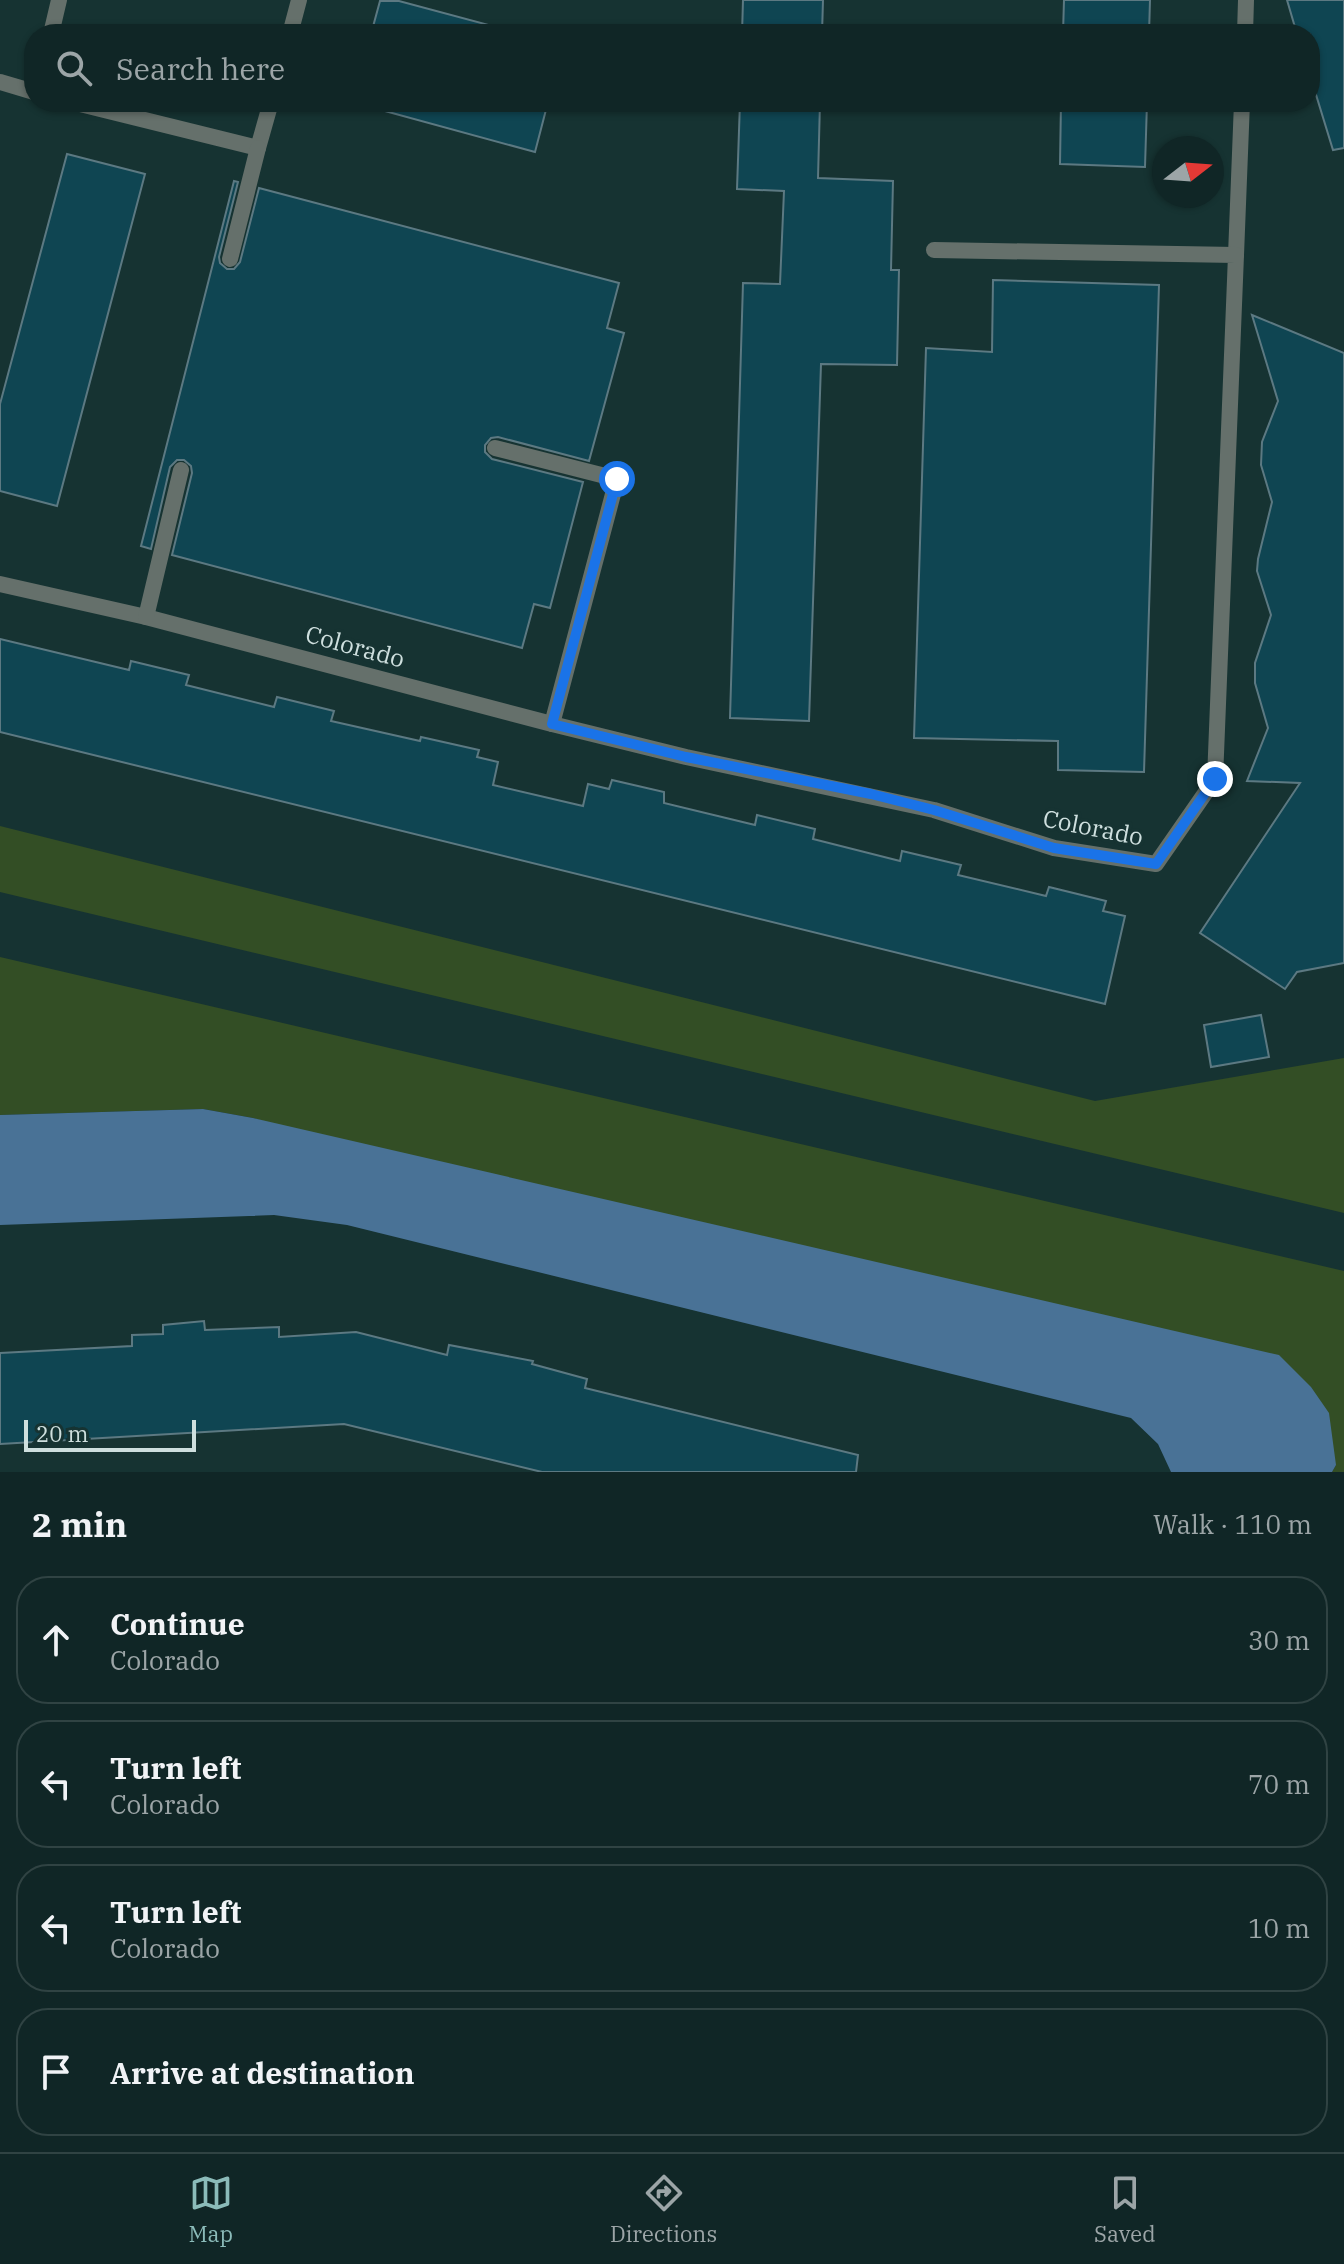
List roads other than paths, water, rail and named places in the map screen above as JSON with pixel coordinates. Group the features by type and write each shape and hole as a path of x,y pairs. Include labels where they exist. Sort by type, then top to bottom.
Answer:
{"street":[{"path":"53,24 59,0"},
{"path":"293,24 299,0"},
{"path":"1245,24 1246,0"},
{"path":"0,82 24,89"},
{"path":"112,112 258,148"},
{"path":"230,259 268,112"},
{"name":"Colorado","path":"0,584 146,617 686,757 921,807 1054,848 1156,864 1215,779 1242,112"},
{"path":"934,250 1236,255"},
{"path":"495,448 617,479 552,724"},
{"path":"146,617 181,470"}],"water":[{"path":"203,1109 1279,1355 1311,1387 1329,1413 1336,1465 1332,1472 1171,1472 1158,1444 1131,1418 347,1225 274,1215 0,1225 0,1115"}]}
